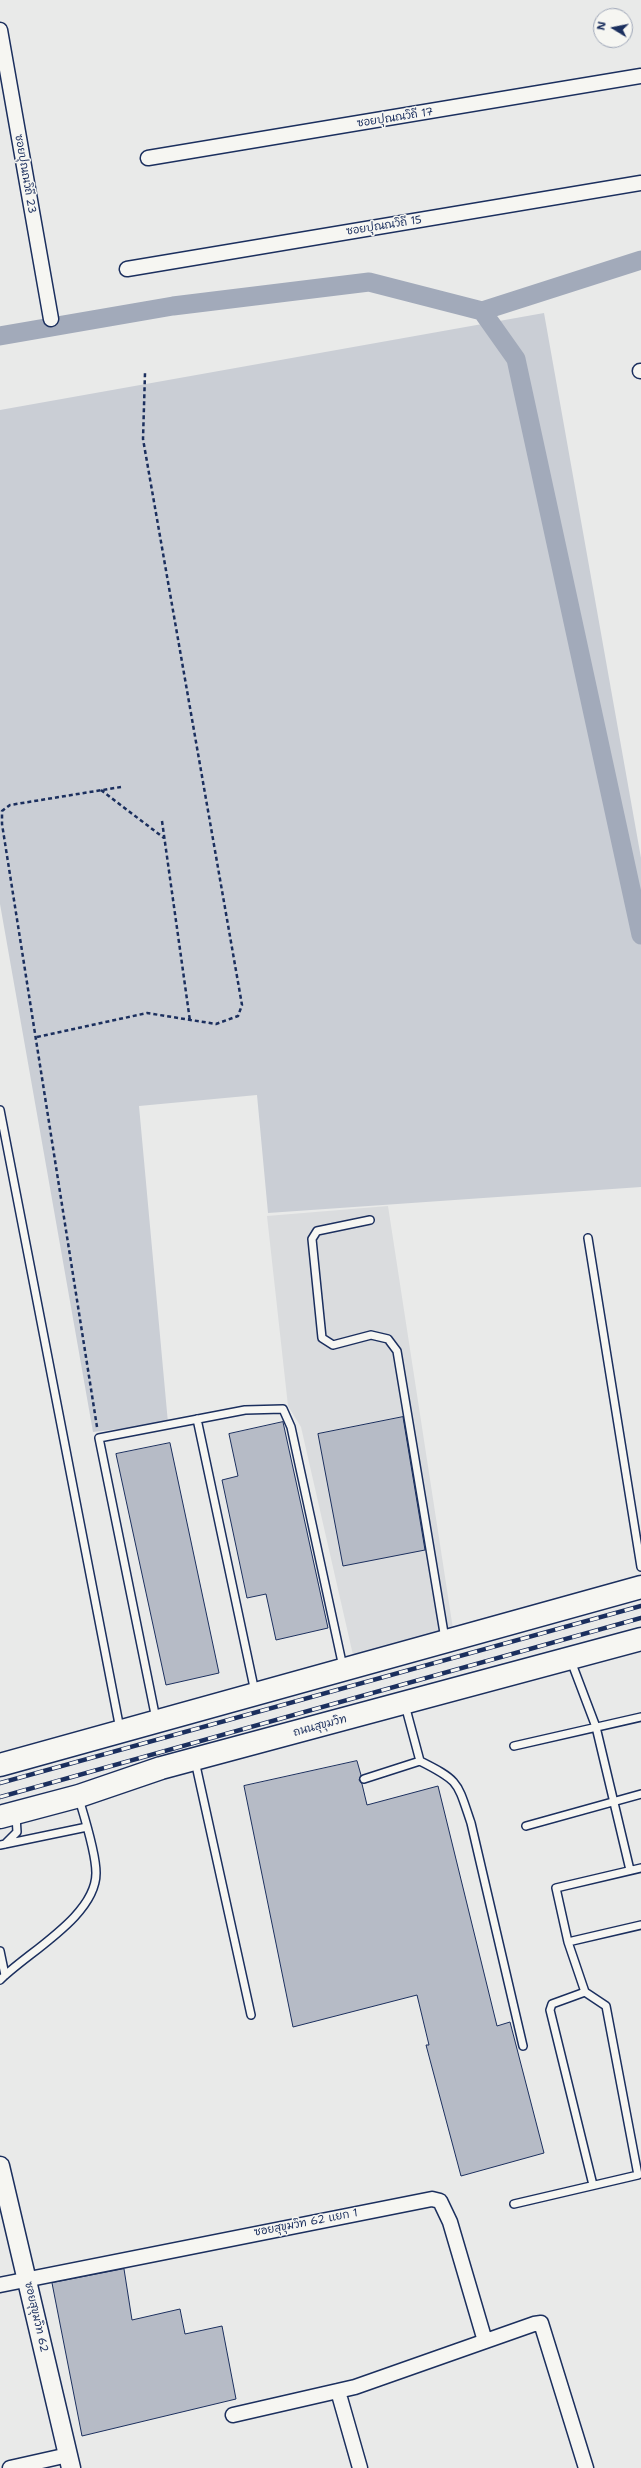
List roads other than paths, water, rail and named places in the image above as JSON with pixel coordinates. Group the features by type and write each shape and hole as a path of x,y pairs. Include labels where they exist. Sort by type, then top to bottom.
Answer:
{"main road":[{"path":"0,1765 641,1587"},
{"name":"ถนนสุขุมวิท","path":"8,1815 79,1796 195,1759 641,1639"}],"street":[{"name":"ซอยปุณณวิถี 23","path":"0,30 51,319"},
{"name":"ซอยปุณณวิถี 17","path":"148,158 641,76"},
{"name":"ซอยปุณณวิถี 15","path":"127,269 641,183"},
{"name":"ซอยสุขุมวิท 62","path":"0,2166 70,2462"},
{"name":"ซอยสุขุมวิท 62 แยก 1","path":"0,2285 27,2278 432,2199 440,2202 450,2222 485,2341"},
{"path":"234,2416 355,2388 485,2341 541,2323 586,2468"},
{"path":"338,2391 360,2468"},
{"path":"10,2468 70,2462"}],"lane":[{"path":"0,1110 121,1731"},
{"path":"370,1220 317,1231 312,1239 322,1338 333,1346 371,1335 388,1339 397,1351 445,1642"},
{"path":"588,1238 641,1567"},
{"path":"156,1721 99,1438 245,1410 283,1409 291,1427 343,1670"},
{"path":"197,1419 256,1694"},
{"path":"570,1658 596,1727 630,1870"},
{"path":"405,1703 420,1761"},
{"path":"514,1746 641,1716"},
{"path":"195,1759 251,2015"},
{"path":"364,1779 420,1761 446,1774 459,1787 471,1823 523,2046"},
{"path":"526,1826 641,1794"},
{"path":"2,1977 76,1915 89,1898 94,1888 96,1873 79,1796"},
{"path":"2,1844 17,1832 8,1815"},
{"path":"2,1844 87,1827"},
{"path":"514,2204 638,2175 606,2006 585,1992 568,1942 556,1888 641,1868"},
{"path":"568,1942 641,1926"},
{"path":"0,1951 2,1977"},
{"path":"585,1992 552,2004 550,2010 593,2185"}],"waterway":[{"path":"0,336 173,306 369,282 482,311 641,260"},
{"path":"482,311 516,359 641,935"}],"railway":[{"path":"0,1783 641,1606"},
{"path":"0,1797 641,1618"}]}
